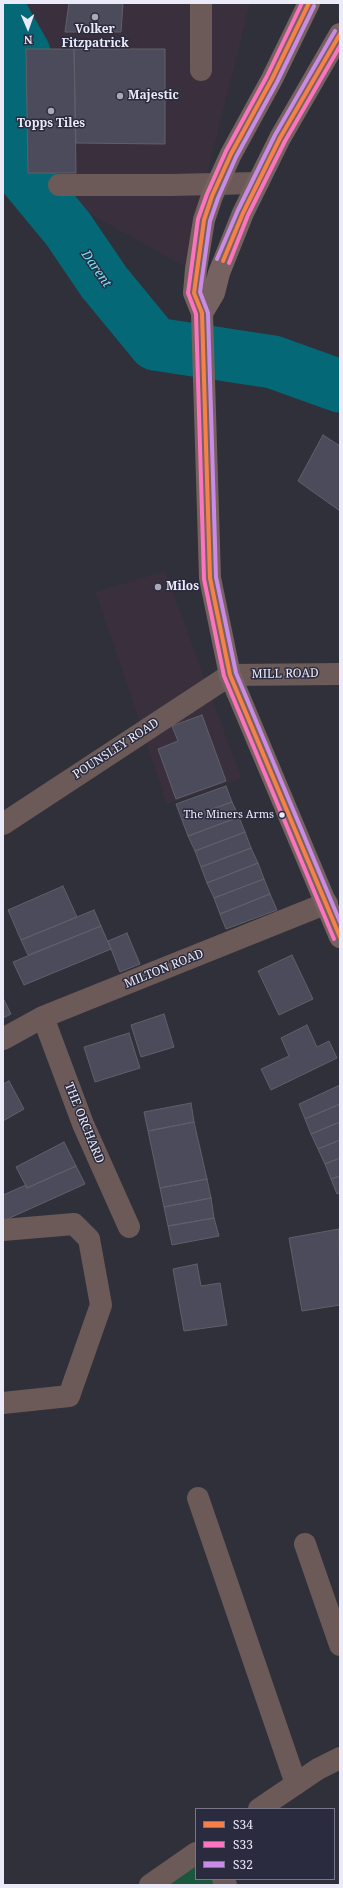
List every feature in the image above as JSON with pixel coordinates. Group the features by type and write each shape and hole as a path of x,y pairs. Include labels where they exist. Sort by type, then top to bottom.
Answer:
{"main road":[{"path":"309,3 272,80 217,184 204,220 196,269 194,293 202,320 210,578 230,675 340,937"},
{"path":"202,320 214,293 219,273 242,213 280,138 340,34"}],"street":[{"path":"201,3 201,70"},
{"path":"59,185 258,183"},
{"name":"MILL ROAD","path":"230,675 340,677"},
{"name":"POUNSLEY ROAD","path":"3,824 230,675"},
{"name":"MILTON ROAD","path":"3,1039 43,1017 327,903"},
{"name":"THE ORCHARD","path":"43,1017 83,1124 129,1227"},
{"path":"3,1230 74,1224 89,1239 101,1305 69,1396 3,1403"},
{"path":"198,1498 296,1784"},
{"path":"305,1544 340,1645"},
{"path":"260,1808 318,1769 340,1758"},
{"path":"150,1885 195,1854"}],"shaded area":[{"path":"17,3 250,3 184,266 49,191 36,134 39,29"},
{"path":"165,571 241,778 167,804 96,592"}],"green space":[{"path":"195,1854 195,1880 224,1880 226,1885 150,1885"}],"building":[{"name":"Volker Fitzpatrick","path":"69,3 123,3 121,32 65,32"},
{"name":"Topps Tiles","path":"26,49 74,49 76,173 28,173"},
{"name":"Majestic","path":"74,49 165,49 165,144 76,143"},
{"path":"323,435 340,446 340,511 298,481"},
{"name":"The Miners Arms","path":"202,715 226,781 176,799 158,749 178,741 172,726"},
{"path":"226,786 232,802 182,820 176,804"},
{"path":"232,802 239,817 188,836 182,820"},
{"path":"239,817 245,832 195,851 188,836"},
{"path":"245,832 251,848 201,867 195,851"},
{"path":"251,848 258,863 207,883 201,867"},
{"path":"258,863 264,879 214,898 207,883"},
{"path":"264,879 270,894 220,914 214,898"},
{"path":"63,886 77,917 21,940 8,910"},
{"path":"270,894 277,910 226,929 220,914"},
{"path":"94,910 101,926 28,955 21,940"},
{"path":"101,926 111,949 24,985 13,962"},
{"path":"127,933 140,964 120,972 108,941"},
{"path":"292,955 313,999 279,1015 258,971"},
{"path":"3,998 11,1014 3,1018"},
{"path":"164,1014 174,1047 141,1057 131,1025"},
{"path":"307,1025 317,1047 329,1041 337,1058 271,1090 261,1069 289,1056 281,1038"},
{"path":"129,1033 140,1068 95,1082 84,1047"},
{"path":"9,1081 24,1109 3,1121 3,1084"},
{"path":"340,1085 340,1104 305,1119 299,1104"},
{"path":"191,1103 194,1122 148,1131 144,1112"},
{"path":"340,1104 340,1122 311,1134 305,1119"},
{"path":"194,1122 207,1179 160,1188 148,1131"},
{"path":"340,1122 340,1140 318,1149 311,1134"},
{"path":"340,1140 340,1158 325,1164 318,1149"},
{"path":"64,1142 76,1166 27,1188 16,1167"},
{"path":"340,1158 340,1176 331,1179 325,1164"},
{"path":"76,1166 85,1184 3,1221 3,1195 26,1185 27,1188"},
{"path":"340,1176 340,1193 337,1194 331,1179"},
{"path":"207,1179 211,1198 164,1207 160,1188"},
{"path":"211,1198 214,1218 168,1226 164,1207"},
{"path":"214,1218 219,1236 172,1245 168,1226"},
{"path":"339,1229 340,1305 302,1311 289,1238"},
{"path":"197,1264 201,1286 220,1283 227,1325 184,1331 173,1269"}],"waterway":[{"name":"Darent","path":"3,16 24,53 11,116 20,171 68,229 104,282 155,344 273,362 340,386"}],"transit line":[{"name":"S33","path":"302,3 267,76 226,151 207,194 198,219 188,293 196,314 204,579 224,676 334,939"},
{"name":"S34","path":"309,3 272,79 231,154 212,196 204,220 194,293 202,313 210,578 230,675 340,937"},
{"name":"S32","path":"314,6 277,82 236,157 218,198 210,221 200,292 208,313 216,577 236,673 340,922"},
{"name":"S32","path":"217,259 238,210 275,135 335,31"},
{"name":"S34","path":"223,261 243,213 280,138 340,34"},
{"name":"S33","path":"229,263 248,215 285,141 340,46"}],"place":[{"name":"Volker Fitzpatrick","path":"95,17"},
{"name":"Majestic","path":"120,96"},
{"name":"Topps Tiles","path":"51,111"},
{"name":"Milos","path":"158,587"},
{"name":"The Miners Arms","path":"282,815"}]}
